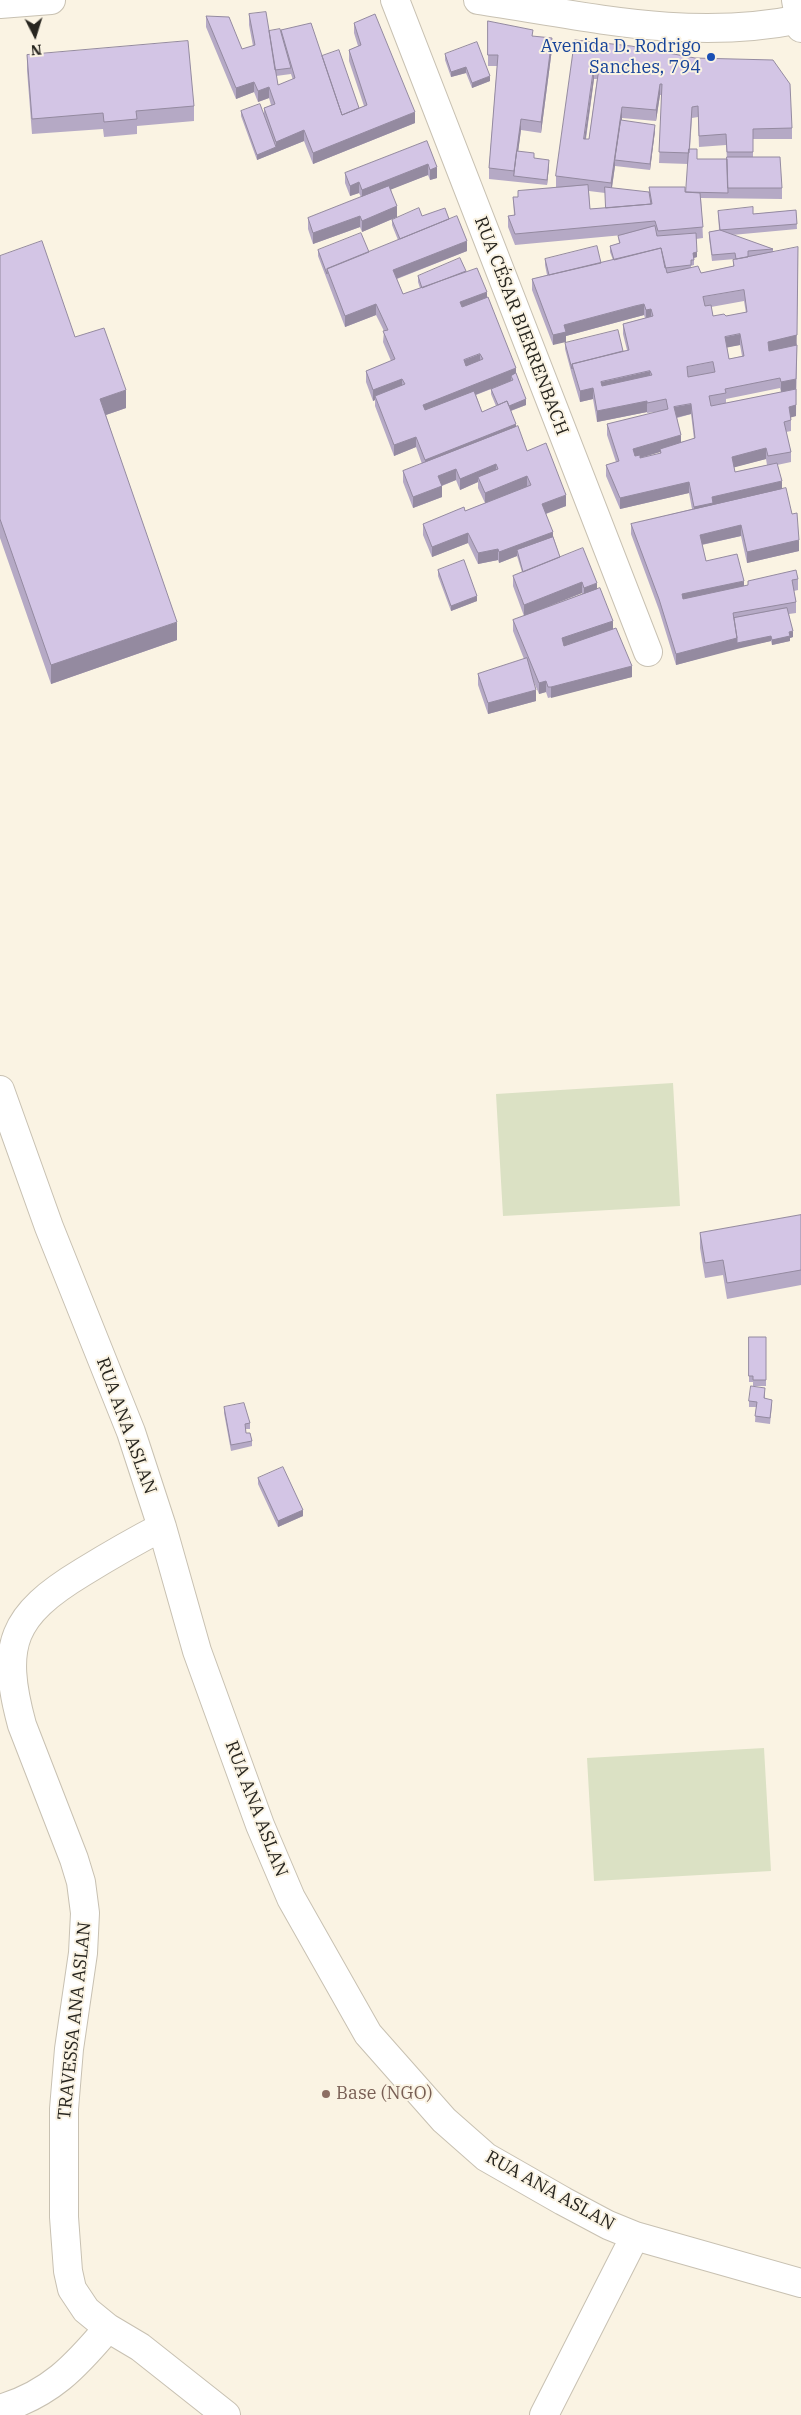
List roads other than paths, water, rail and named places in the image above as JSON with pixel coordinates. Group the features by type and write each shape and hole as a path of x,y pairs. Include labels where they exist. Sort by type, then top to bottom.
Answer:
{"street":[{"path":"0,4 51,0"},
{"name":"RUA CÉSAR BIERRENBACH","path":"395,0 648,652"},
{"path":"478,0 608,22 696,30 760,26 801,20"},
{"path":"796,0 801,28"},
{"name":"RUA ANA ASLAN","path":"0,1090 49,1227 131,1432 162,1527 197,1651 260,1825 291,1898 368,2034 444,2120 486,2157 578,2209 635,2236 801,2283"},
{"name":"TRAVESSA ANA ASLAN","path":"162,1527 60,1586 38,1602 22,1620 14,1634 9,1652 8,1673 14,1704 82,1882 85,1913 83,1953 69,2049 64,2108 64,2217 68,2271 72,2289 86,2310 108,2328 140,2347 226,2415"},
{"path":"544,2415 635,2236"},
{"path":"0,2409 36,2396 54,2384 69,2372 108,2328"}],"place":[{"name":"Avenida D. Rodrigo Sanches, 794","path":"711,57"},
{"name":"Base (NGO)","path":"326,2094"}]}
